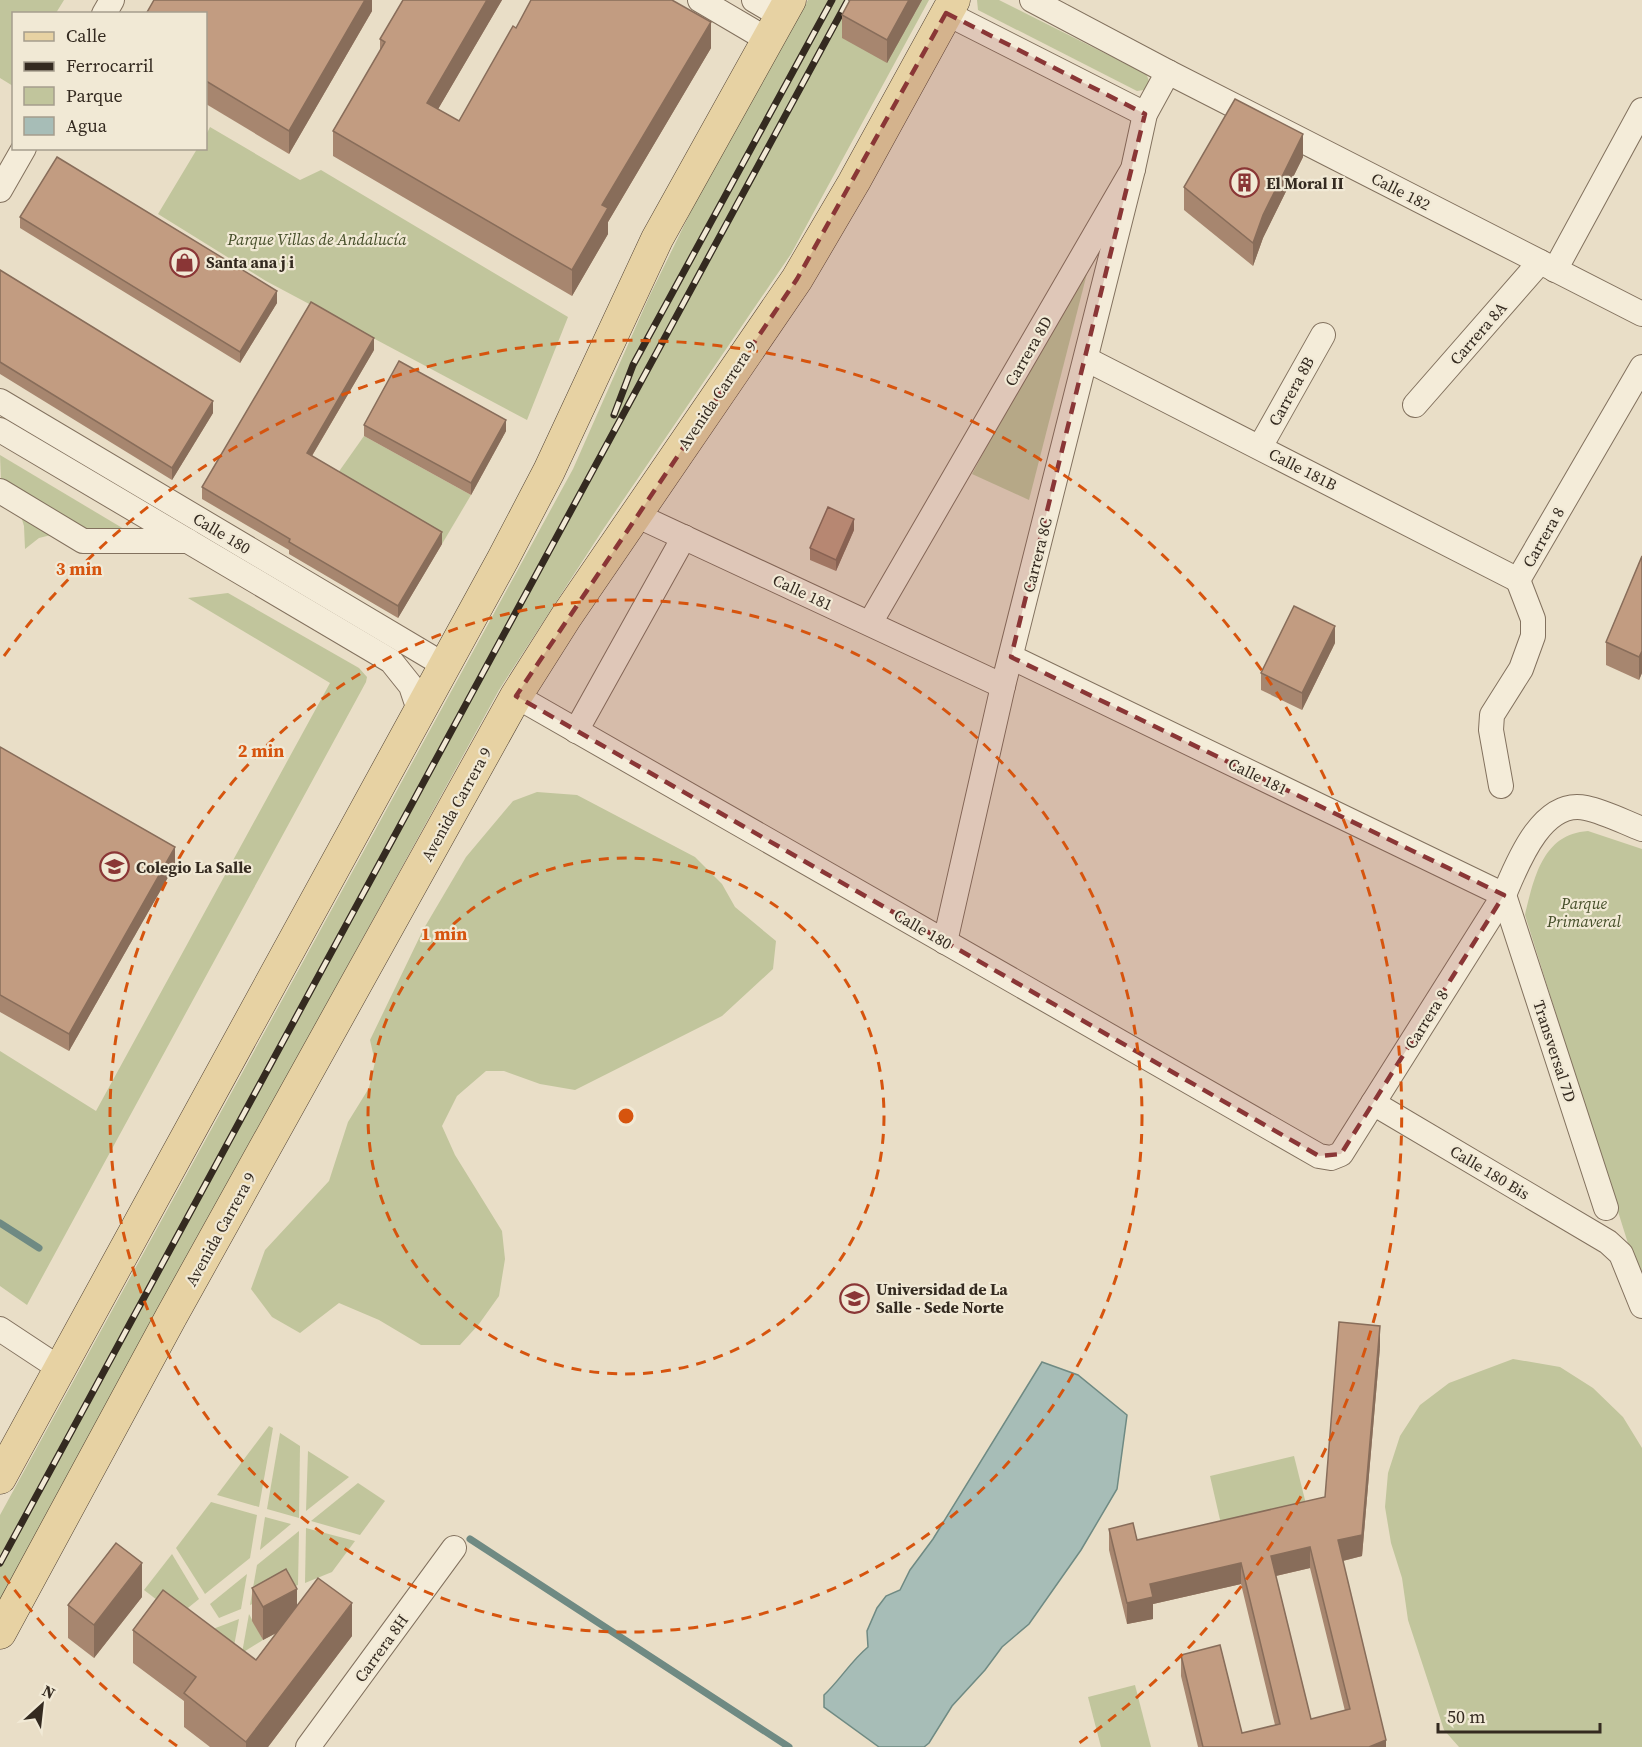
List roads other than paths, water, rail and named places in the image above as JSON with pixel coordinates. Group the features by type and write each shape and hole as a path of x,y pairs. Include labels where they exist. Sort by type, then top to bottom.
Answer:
{"main road":[{"name":"Avenida Carrera 9","path":"0,1633 171,1317 516,696 797,279 854,182 950,7"},
{"path":"0,1478 549,471 657,239 780,19"}],"street":[{"path":"700,0 780,19"},
{"path":"754,0 780,19"},
{"name":"Calle 182","path":"1032,0 1642,314"},
{"path":"950,7 1145,114"},
{"name":"Carrera 8D","path":"870,623 1133,169 1145,114 1168,72"},
{"name":"Carrera 8A","path":"1416,405 1548,266 1642,110"},
{"path":"0,190 23,150"},
{"name":"Carrera 8C","path":"945,942 1011,657 1133,169"},
{"name":"Carrera 8B","path":"1260,447 1323,335"},
{"name":"Calle 181B","path":"1086,359 1518,580"},
{"name":"Carrera 8","path":"1501,786 1491,730 1492,715 1521,669 1533,636 1533,619 1518,580 1642,367"},
{"name":"Calle 180","path":"0,401 444,665"},
{"name":"Calle 180","path":"0,430 391,661 411,686 419,710"},
{"path":"0,491 83,541 188,541"},
{"name":"Calle 181","path":"636,515 1004,686"},
{"path":"576,731 684,537"},
{"name":"Calle 181","path":"1011,657 1504,895"},
{"name":"Calle 180","path":"516,696 1319,1156 1331,1158"},
{"name":"Carrera 8","path":"1331,1158 1341,1154 1504,895 1518,861 1544,822 1563,809 1585,808 1642,829"},
{"name":"Transversal 7D","path":"1504,895 1606,1208"},
{"name":"Calle 180 Bis","path":"1373,1103 1608,1242 1621,1254 1642,1306"},
{"path":"0,1329 59,1368"},
{"name":"Carrera 8H","path":"308,1747 454,1548"}],"water":[{"path":"1042,1362 1078,1375 1127,1415 1117,1489 1081,1550 1029,1624 1002,1647 985,1670 952,1706 929,1743 924,1747 879,1747 824,1707 824,1695 868,1647 867,1631 877,1608 886,1596 900,1590 910,1570 933,1539"}],"waterway":[{"path":"0,1223 39,1248"},
{"path":"470,1539 789,1747"}],"railway":[{"path":"614,415 633,365 832,0"},
{"path":"0,1563 848,0"}],"place":[{"name":"El Moral II","path":"1245,183"},
{"name":"Santa ana j i","path":"185,262"},
{"name":"Colegio La Salle","path":"115,867"},
{"name":"Universidad de La Salle - Sede Norte","path":"855,1298"}],"park label":[{"name":"Parque Villas de Andalucía","path":"317,239"},
{"name":"Parque Primaveral","path":"1584,912"}]}
